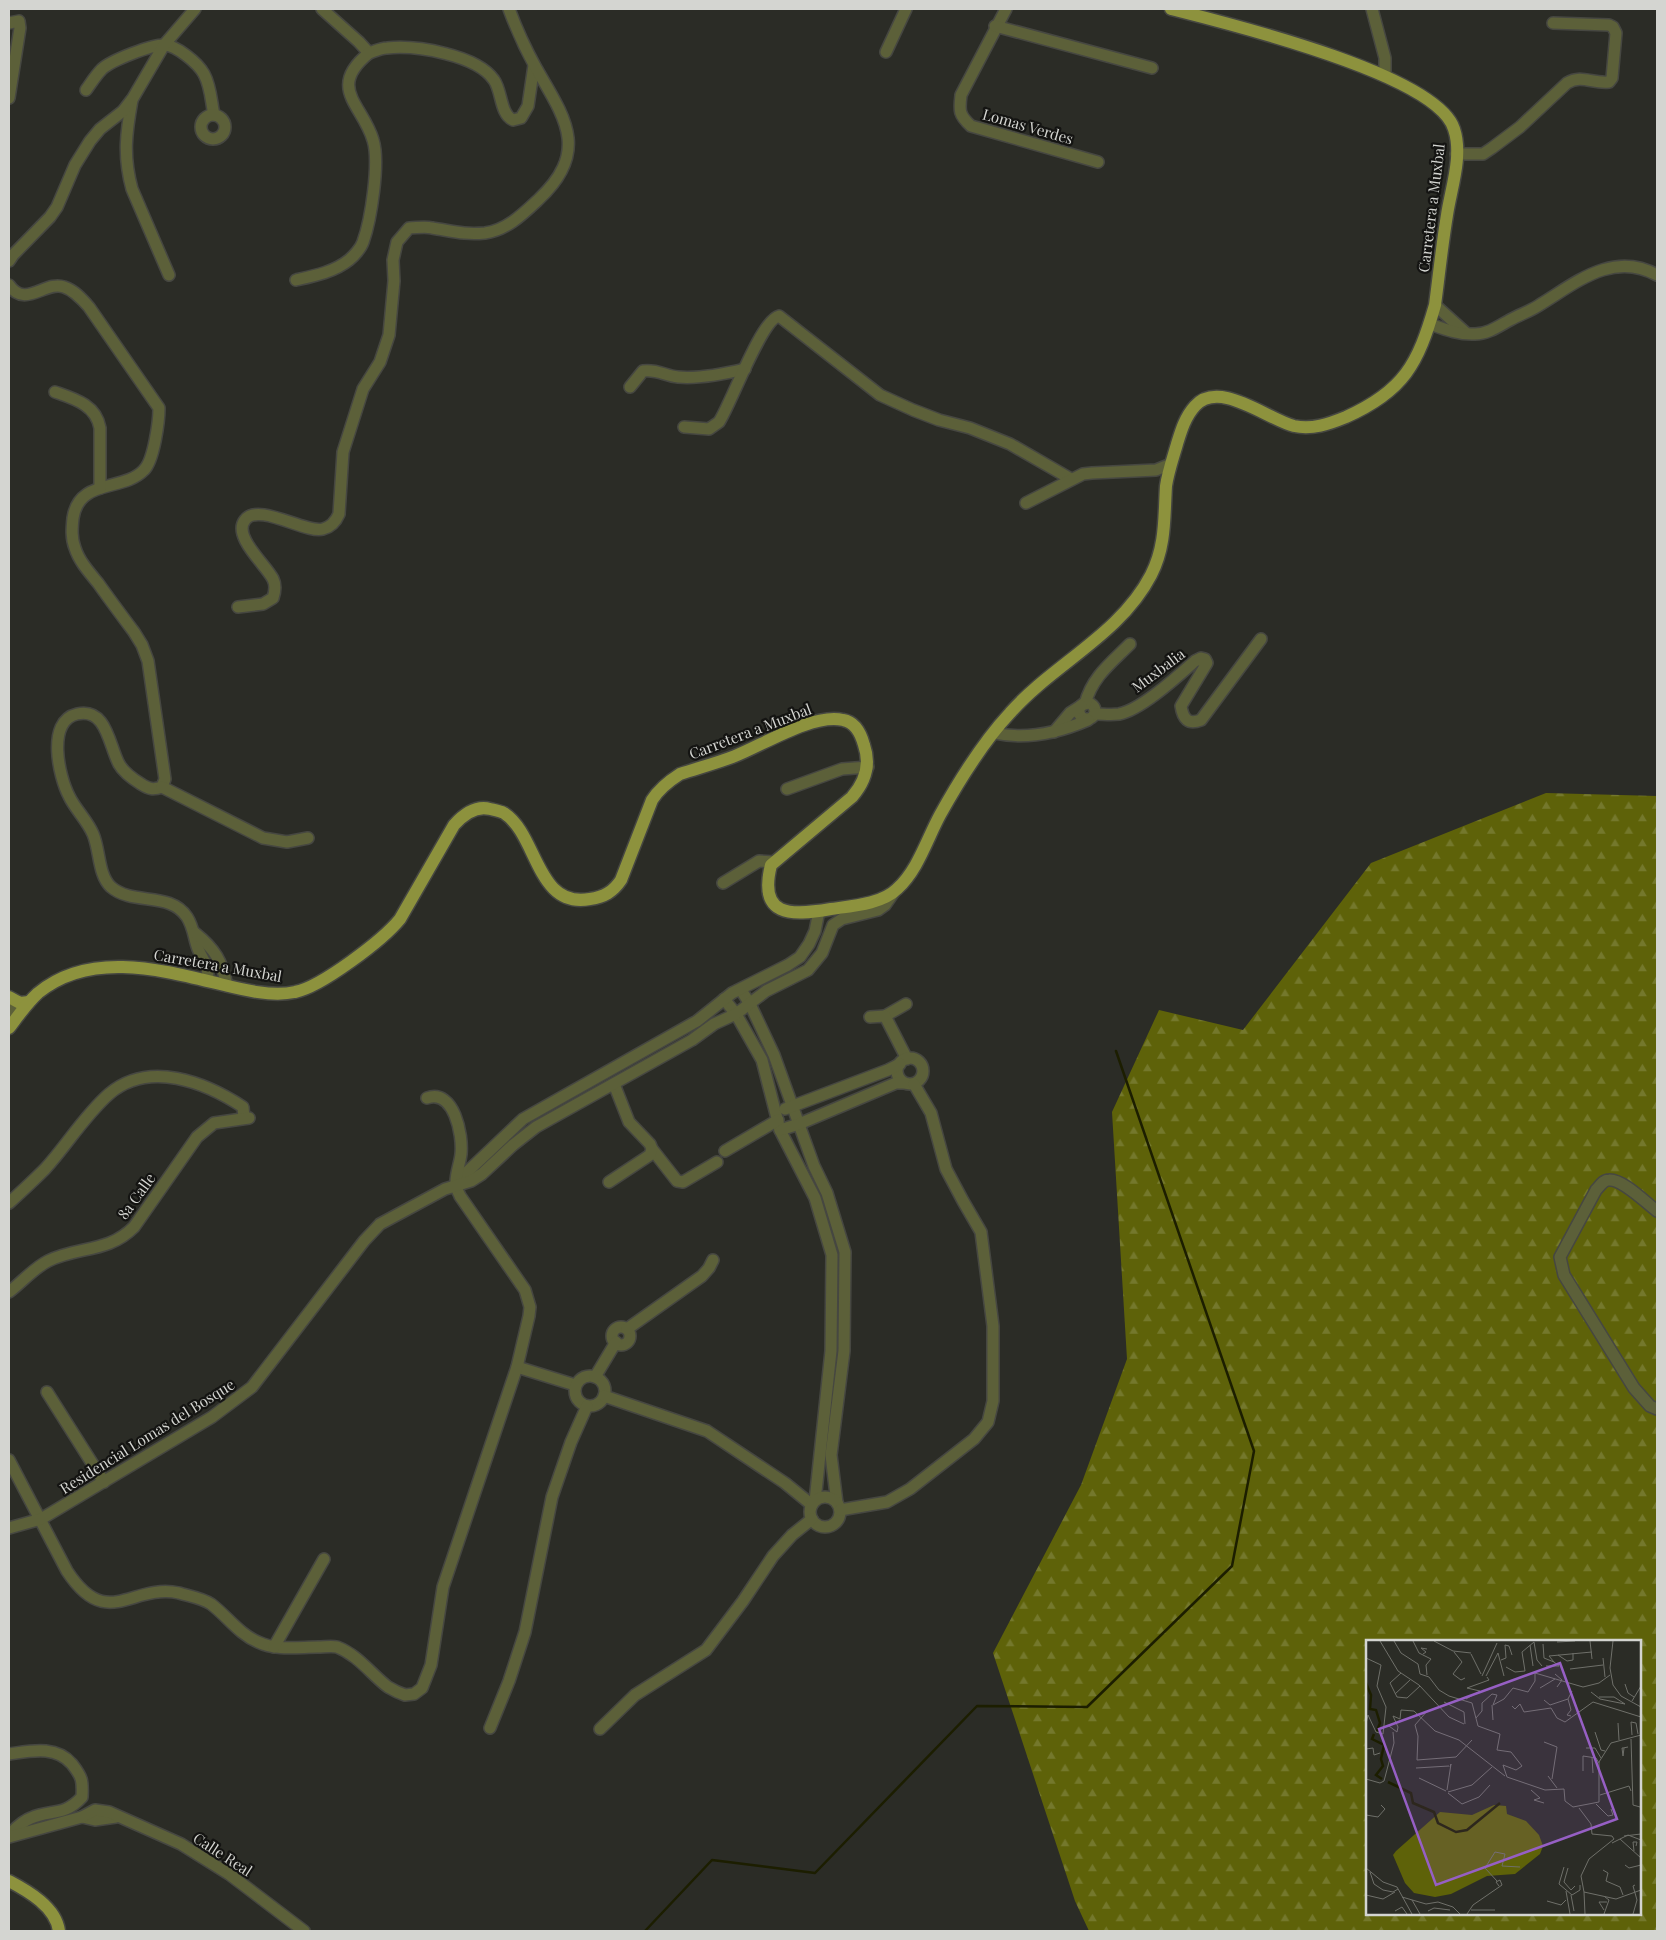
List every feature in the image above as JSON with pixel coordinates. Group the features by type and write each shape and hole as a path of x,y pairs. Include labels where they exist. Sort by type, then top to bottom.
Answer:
{"main road":[{"name":"Carretera a Muxbal","path":"775,862 771,865 768,877 768,895 772,903 779,910 790,912 819,912 878,900 894,892 909,876 958,783 1010,713 1043,681 1110,627 1146,586 1158,560 1164,540 1167,483 1171,464 1182,428 1198,402 1215,396 1229,398 1298,426 1329,424 1382,398 1402,379 1417,357 1435,305 1456,154 1454,128 1442,110 1424,97 1385,76 1303,46 1171,9"},
{"name":"Carretera a Muxbal","path":"9,1028 29,1002 46,987 72,974 92,968 146,969 270,993 294,992 308,989 328,977 390,931 400,919 454,825 466,813 476,809 487,808 502,812 520,832 539,868 556,891 575,900 588,900 614,891 621,880 652,800 656,793 680,774 736,755 800,727 834,719 844,720 852,724 859,731 867,752 868,767"},
{"path":"775,862 852,798 860,788 868,767"},
{"path":"9,997 20,1003 29,1002"},
{"path":"9,1881 22,1888 48,1909 56,1920 59,1931"}],"street":[{"path":"9,261 50,217 57,207 75,166 90,141 133,98 164,45 195,9"},
{"path":"322,9 369,53"},
{"path":"238,607 263,604 274,598 276,590 274,580 245,540 242,529 245,520 250,516 263,515 319,530 336,521 339,514 343,452 362,389 380,362 389,335 394,281 393,260 397,242 409,228 430,227 450,233 471,234 487,232 507,225 527,211 547,191 562,172 568,150 566,123 560,108 534,65 509,9"},
{"path":"886,52 906,9"},
{"name":"Lomas Verdes","path":"1006,9 961,95 962,118 971,126 1098,162"},
{"path":"1372,9 1385,58 1385,76"},
{"path":"9,23 19,21 20,28 9,98"},
{"path":"1456,154 1482,154 1492,148 1520,127 1567,83 1575,78 1602,83 1609,82 1612,78 1616,33 1613,27 1609,25 1553,23"},
{"path":"996,26 1152,68"},
{"path":"86,90 102,69 114,60 164,45 177,50 192,60 203,72 209,85 214,115"},
{"path":"296,280 317,275 350,260 363,244 373,188 375,152 373,139 353,104 350,94 349,81 360,61 369,53 386,48 416,49 461,57 476,63 488,72 495,80 506,115 517,120 521,118 528,106 534,65"},
{"path":"133,98 126,138 128,174 132,189 169,275"},
{"path":"1430,324 1450,331 1467,334 1489,332 1528,313 1594,272 1623,266 1649,271 1657,275"},
{"path":"9,285 10,288 21,294 32,294 50,287 64,287 79,296 89,307 159,408 150,460 146,468 140,474 128,479 94,489 77,504 74,511 72,532 74,548 81,561 142,645 148,661 165,780 162,787 155,790 148,789 132,778 119,764 107,731 96,717 86,714 76,714 65,722 59,733 57,751 64,784 69,796 92,833 98,848 106,881 112,888 126,895 159,900 179,909 187,916 195,933 198,949 208,967 208,981"},
{"path":"1435,305 1467,334"},
{"path":"684,427 709,429 714,427 723,416 770,322 776,316 779,316 857,379 880,395 939,420 970,428 1010,444 1071,480"},
{"path":"630,387 643,371 652,370 676,377 729,373 745,369"},
{"path":"56,392 81,402 92,410 98,418 100,428 100,488"},
{"path":"1026,503 1071,480 1092,472 1156,470 1171,464"},
{"name":"Muxbalia","path":"994,733 1011,736 1054,732 1069,728 1092,717 1120,714 1161,690 1201,658 1206,659 1207,663 1181,706 1183,715 1188,721 1201,720 1260,639"},
{"path":"1083,705 1089,689 1099,675 1130,644"},
{"path":"1054,732 1070,713 1083,705 1093,706 1092,717"},
{"path":"787,789 842,769 868,767"},
{"path":"162,787 263,838 287,842 308,838"},
{"path":"723,883 759,861 775,862"},
{"name":"Residencial Lomas del Bosque","path":"9,1528 41,1519 212,1417 252,1387 364,1241 380,1224 445,1189 471,1181 482,1174 513,1144 536,1127 692,1040 714,1024 736,1014 766,991 808,970 822,953 833,924 842,919 878,910 885,905 894,892"},
{"path":"456,1186 466,1173 523,1119 697,1021 732,993 741,990 759,978 788,965 800,957 815,931 819,912"},
{"path":"195,933 208,943 223,966 227,986"},
{"path":"724,999 736,1014 762,1060 778,1120 815,1198 832,1254 831,1350 813,1503 810,1510 812,1519 819,1526 831,1526 838,1520 831,1455 844,1352 845,1252 827,1193 814,1166 774,1055 750,1004 741,990"},
{"path":"870,1017 885,1016 906,1004"},
{"path":"9,1006 18,1016"},
{"path":"885,1016 903,1061"},
{"path":"725,1151 778,1120 793,1108 903,1061 916,1059 924,1070 922,1079 909,1084 896,1083 799,1124 778,1120"},
{"path":"838,1506 887,1502 910,1489 974,1439 982,1431 991,1412 993,1326 981,1232 946,1169 931,1113 909,1084 900,1080 897,1072 903,1061"},
{"name":"8a Calle","path":"9,1203 45,1169 97,1106 111,1092 132,1081 163,1075 204,1086 224,1094 243,1107 247,1118 214,1124 198,1137 134,1227 124,1237 109,1245 47,1261 9,1292"},
{"path":"614,1084 629,1122 650,1144 652,1150 677,1181 683,1182 717,1162"},
{"path":"9,1460 67,1572 75,1584 84,1592 102,1602 117,1603 160,1591 194,1597 209,1603 244,1634 258,1642 274,1647 336,1647 355,1657 389,1687 405,1696 414,1694 422,1688 431,1665 443,1587 517,1367 529,1316 528,1298 520,1282 460,1196 456,1186 462,1152 456,1117 451,1106 440,1096 427,1098"},
{"path":"609,1182 650,1155 652,1150"},
{"path":"1657,1211 1622,1184 1609,1180 1602,1183 1596,1190 1560,1257 1564,1275 1634,1388 1650,1406 1657,1409"},
{"path":"595,1376 616,1342 613,1338 614,1331 620,1327 627,1329 702,1276 713,1260"},
{"path":"517,1367 575,1386"},
{"path":"595,1376 603,1382 604,1396 599,1404 586,1406 576,1398 575,1386 581,1378 595,1376"},
{"path":"47,1392 104,1482"},
{"path":"604,1396 707,1430 813,1503"},
{"path":"490,1728 509,1681 525,1632 552,1497 586,1406"},
{"path":"813,1503 824,1497 833,1500 838,1506"},
{"path":"600,1729 635,1695 706,1650 773,1556 792,1535 812,1519"},
{"path":"274,1647 324,1559"},
{"path":"9,1754 47,1750 66,1756 80,1775 83,1784 82,1797 71,1806 60,1812 31,1817 15,1828 9,1836"},
{"name":"Calle Real","path":"9,1836 82,1817 95,1810 109,1812 181,1844 229,1874 304,1931"}],"green space":[{"path":"1546,793 1657,796 1657,1931 1089,1931 1075,1901 993,1653 1081,1485 1127,1359 1112,1112 1159,1010 1243,1030 1371,863"}],"waterway":[{"path":"645,1931 712,1860 815,1873 977,1706 1087,1707 1232,1566 1254,1451 1116,1051"}]}
